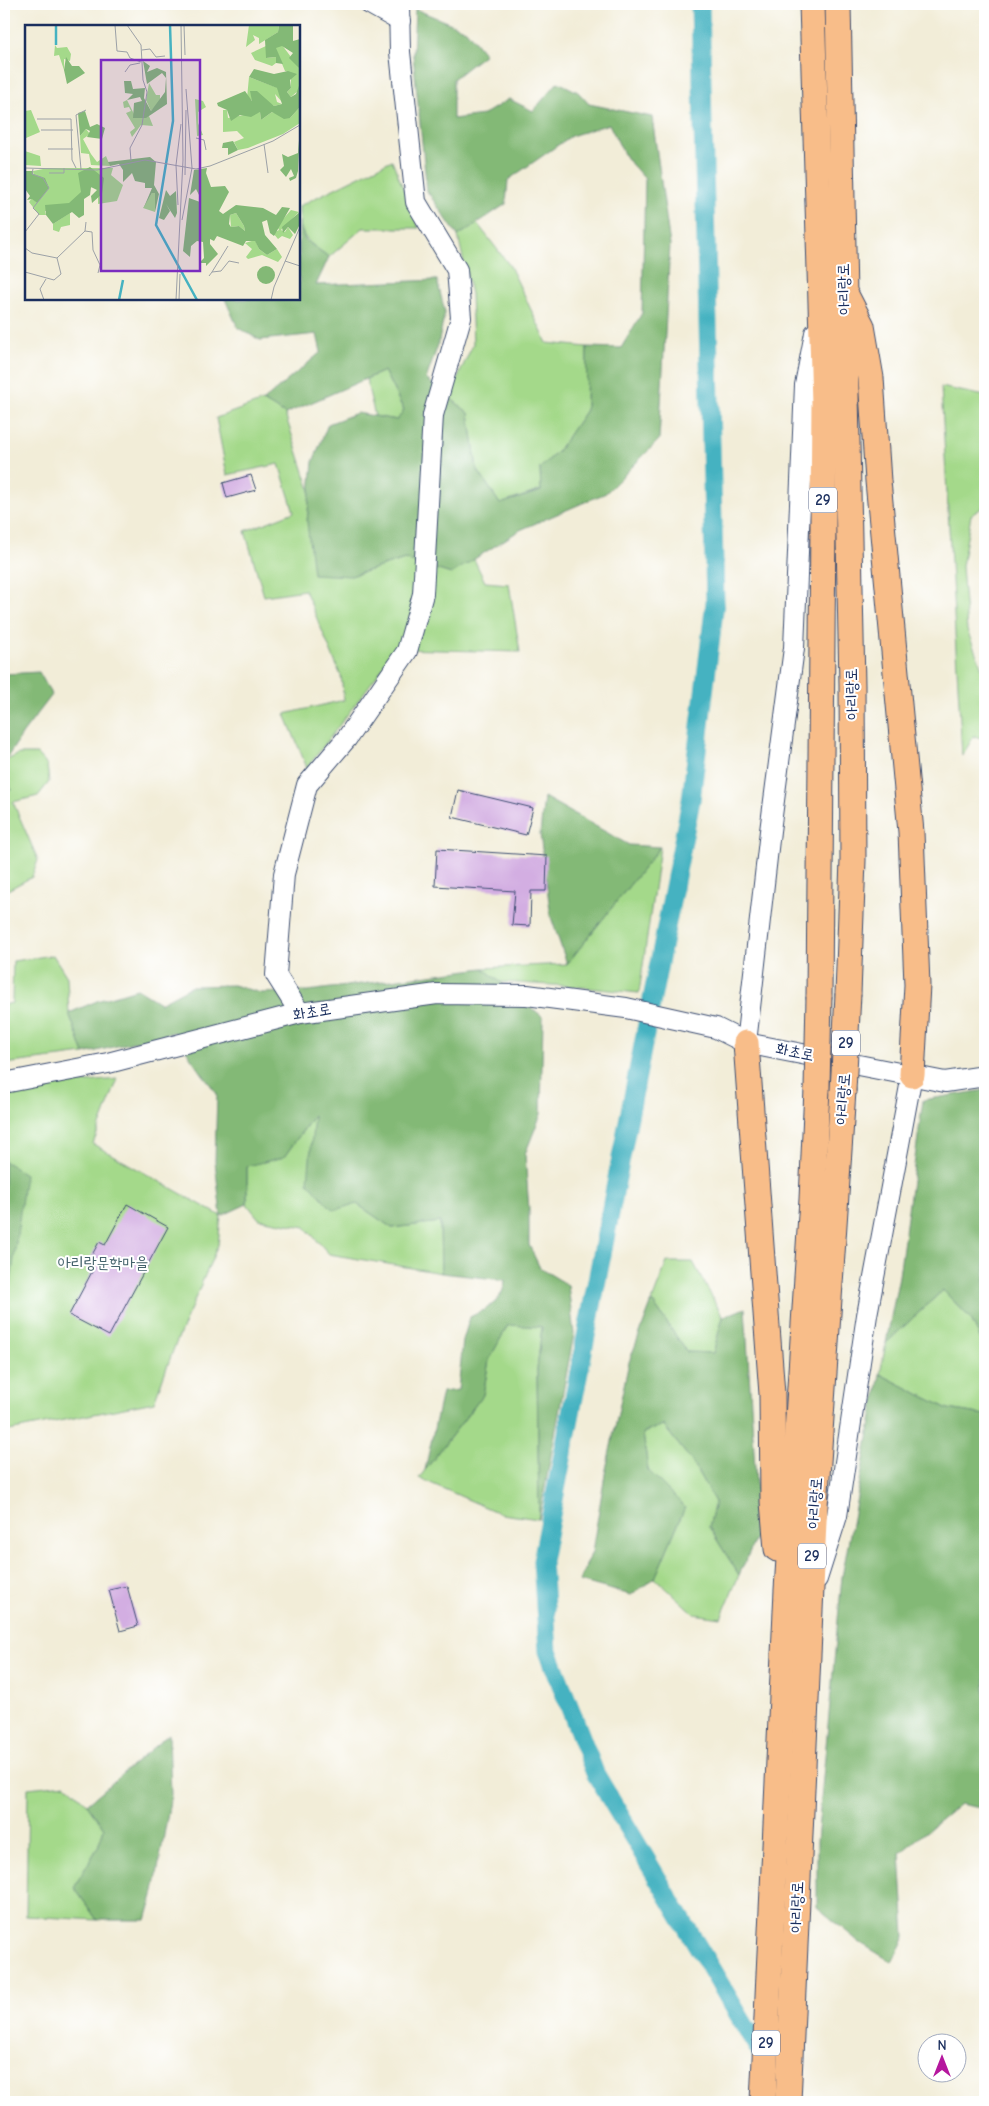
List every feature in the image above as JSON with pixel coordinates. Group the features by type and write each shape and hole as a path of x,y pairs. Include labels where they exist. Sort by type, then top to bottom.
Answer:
{"main road":[{"name":"아리랑로","path":"763,2102 787,1590 812,1199 817,1089 824,403 812,4"},
{"name":"아리랑로","path":"788,2102 814,1521 843,1091 853,860 852,685 838,4"},
{"path":"844,292 862,326 871,378 879,491 911,832 917,985 912,1075"},
{"path":"746,1043 772,1394 773,1502 777,1549 787,1590"}],"street":[{"path":"300,1013 276,974 284,874 307,785 347,738 407,651 423,594 433,415 462,318 457,270 416,202 400,52 400,12 370,4"},
{"path":"746,1043 770,832 794,648 805,385 821,301"},
{"name":"화초로","path":"4,1083 108,1063 300,1013 437,994 527,995 626,1008 716,1028 746,1043 945,1082 985,1076"},
{"path":"810,1598 837,1516 867,1315 912,1075"}],"green space":[{"path":"415,9 466,30 485,54 453,79 453,119 483,115 509,99 533,111 558,82 578,92 589,104 652,117 670,245 659,440 606,493 520,530 451,574 405,559 351,576 313,574 307,522 313,462 328,424 357,413 397,420 404,410 384,371 285,414 263,401 321,352 317,334 260,340 238,328 225,300 300,300 300,225 305,240 329,257 316,285 437,280 445,312 438,345 426,379 469,413 477,469 500,504 541,491 540,468 558,451 586,410 587,347 621,348 642,313 645,179 626,158 609,124 571,136 508,180 506,204 458,236 427,191 413,55"},
{"path":"392,160 419,228 363,228 329,257 305,237 300,225 300,206"},
{"path":"477,223 510,266 547,343 587,347 586,410 558,451 540,468 541,490 500,504 477,469 469,413 449,397 473,344 471,294 458,236"},
{"path":"384,371 404,411 397,420 375,416 366,379"},
{"path":"941,387 985,396 985,506 971,515 962,566 967,630 985,676 985,739 974,736 962,756"},
{"path":"263,401 285,414 310,490 307,522 351,576 405,559 451,574 474,559 485,582 509,584 520,652 397,649 307,768 285,714 344,700 341,676 305,590 264,596 245,531 294,512 279,464 227,475 216,418"},
{"path":"39,672 52,695 23,733 5,761 11,790 4,792 4,674"},
{"path":"19,754 37,754 47,765 49,782 38,796 13,802 38,860 32,877 4,892 4,792 11,790 5,761"},
{"path":"544,797 629,845 660,847 567,964 551,917 540,834"},
{"path":"660,847 639,993 500,982 483,968 567,964"},
{"path":"53,955 67,977 69,1013 84,1054 4,1064 4,1005 12,1003 13,961"},
{"path":"483,968 543,1017 541,1114 525,1154 529,1210 529,1245 540,1268 568,1285 574,1334 539,1519 537,1369 542,1327 508,1325 489,1360 483,1395 425,1470 442,1392 458,1390 463,1340 470,1317 498,1299 504,1288 505,1280 441,1273 440,1222 392,1228 357,1204 333,1210 308,1182 314,1115 284,1157 247,1166 247,1204 221,1216 215,1161 217,1094 175,1032 84,1054 69,1013 97,1001 137,989 160,1003 192,986 233,985 261,993 308,991"},
{"name":"아리랑문학마을","path":"118,1079 93,1144 221,1216 218,1245 174,1348 154,1402 4,1432 4,1090"},
{"path":"985,1090 985,1348 971,1319 943,1290 886,1343 899,1276 923,1100"},
{"path":"315,1114 357,1204 392,1228 440,1222 441,1273 329,1254 305,1227 259,1219 247,1204 247,1166 284,1157"},
{"path":"4,1161 25,1174 4,1335"},
{"path":"667,1262 693,1262 723,1317 713,1353 687,1352 652,1301"},
{"path":"943,1290 971,1319 985,1348 985,1415 948,1409 880,1374 886,1343"},
{"path":"652,1301 687,1352 713,1353 723,1317 745,1308 759,1531 739,1575 709,1527 715,1502 691,1460 663,1425 643,1433 648,1470 685,1507 655,1578 631,1595 579,1581 592,1552 605,1474 629,1362"},
{"path":"508,1324 542,1327 537,1369 539,1519 501,1514 419,1478 483,1395 489,1360"},
{"path":"880,1374 948,1409 985,1415 985,1809 960,1804 900,1853 905,1937 892,1962 859,1942 817,1907 817,1841 842,1577"},
{"path":"663,1425 691,1460 715,1502 709,1527 739,1575 721,1618 694,1614 655,1578 685,1507 648,1470 643,1433"},
{"path":"169,1734 171,1795 154,1892 146,1920 97,1920 74,1887 98,1847 104,1828 87,1804"},
{"path":"66,1784 87,1804 104,1828 98,1847 74,1887 97,1920 26,1916 28,1788"}],"building":[{"path":"251,475 256,490 227,498 223,483"},
{"path":"458,790 533,808 526,835 452,817"},
{"path":"437,849 547,856 546,891 531,891 530,926 512,925 515,891 435,886"},
{"path":"127,1204 168,1227 109,1336 69,1315 94,1268 87,1264 99,1242 105,1245"},
{"path":"127,1586 138,1626 120,1631 109,1590"}],"waterway":[{"path":"700,4 715,602 691,800 542,1561 548,1651 595,1773 767,2063"}]}
